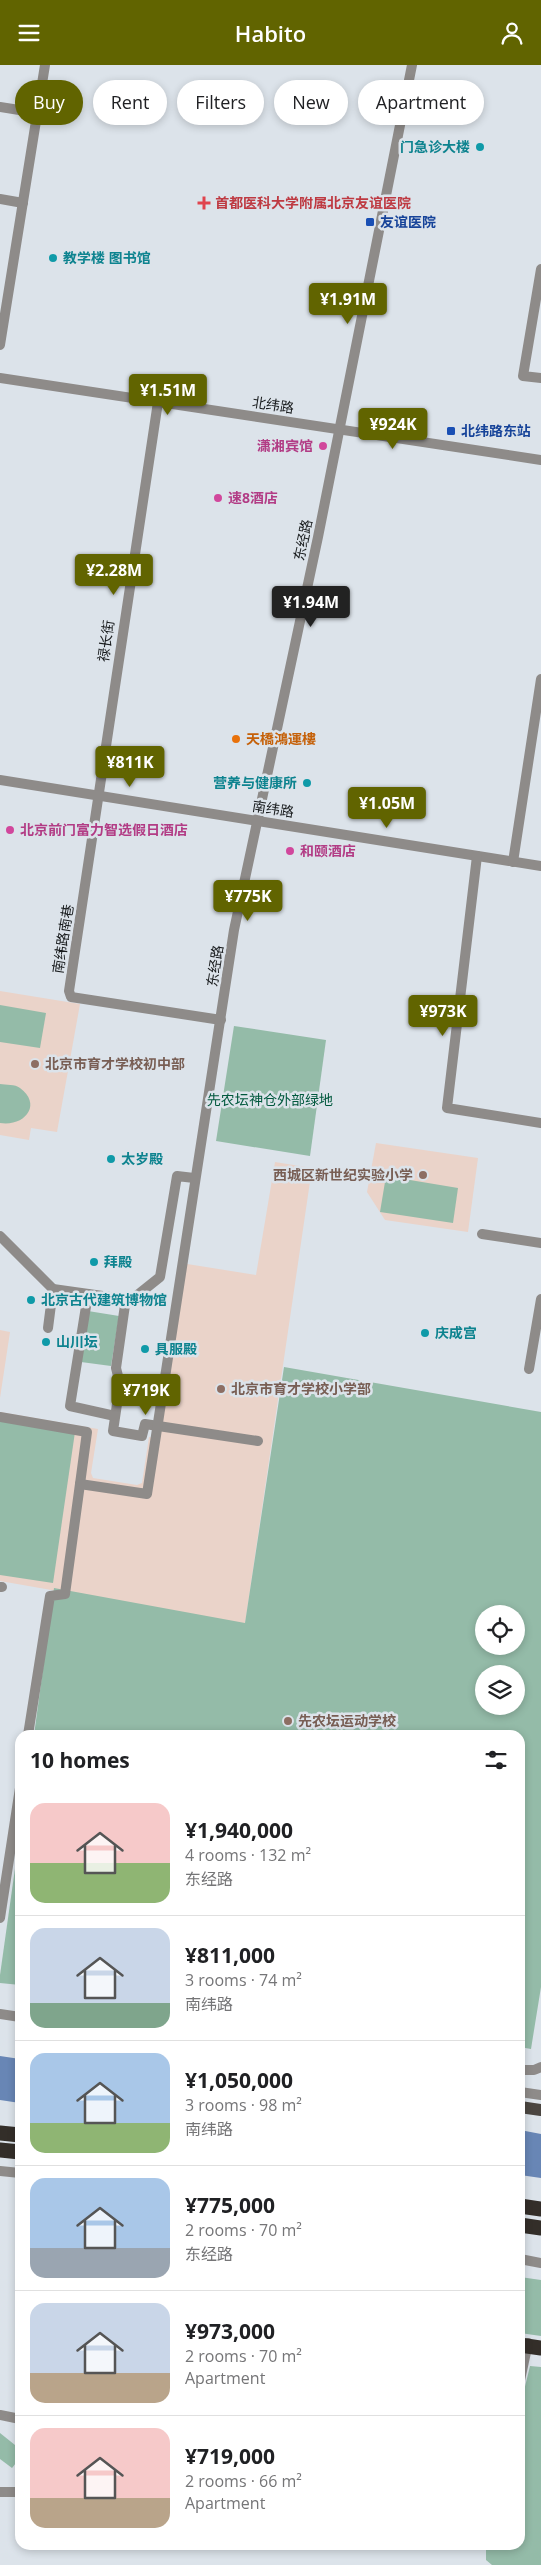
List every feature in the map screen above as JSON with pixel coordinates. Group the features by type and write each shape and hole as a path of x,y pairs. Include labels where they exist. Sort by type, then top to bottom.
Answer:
{"highway":[{"path":"0,2133 15,2134"},
{"path":"0,2150 15,2152"},
{"path":"525,2207 541,2209"},
{"path":"525,2226 541,2228"}],"main road":[{"path":"525,2108 541,2110"}],"street":[{"path":"43,80 45,65"},
{"name":"东经路","path":"80,1484 147,1495 194,1178 234,930 339,429 412,65"},
{"path":"0,107 15,109"},
{"path":"0,345 36,125"},
{"path":"0,199 23,203"},
{"path":"541,269 523,376 541,378"},
{"name":"北纬路","path":"0,378 541,460"},
{"name":"禄长街","path":"99,795 125,605 143,510 158,402"},
{"path":"513,862 541,679"},
{"name":"南纬路","path":"0,780 541,866"},
{"name":"南纬路南巷","path":"99,795 69,991 71,997 221,1020"},
{"path":"477,856 447,1108 541,1123"},
{"path":"194,1178 177,1176 160,1277 125,1305 116,1368 120,1384 113,1431 142,1436 145,1424 258,1441"},
{"path":"482,1234 541,1243"},
{"path":"0,1236 53,1289 131,1300"},
{"path":"48,1328 53,1289"},
{"path":"88,1295 70,1406 115,1416"},
{"path":"529,1369 541,1299"},
{"path":"0,1417 87,1433 65,1594 50,1596 29,1730"},
{"path":"0,1918 15,1821"},
{"path":"0,2014 15,2016"},
{"path":"525,2070 534,2070 541,2067"},
{"path":"525,2087 541,2089"},
{"path":"525,2093 541,2095"},
{"path":"0,2171 15,2172"},
{"path":"525,2260 541,2263"},
{"path":"525,2361 529,2345"},
{"path":"0,2415 15,2418"},
{"path":"0,2492 15,2491"}],"shaded area":[{"name":"北京市育才学校初中部","path":"0,991 80,1004 57,1132 31,1128 29,1140 0,1135"},
{"name":"西城区新世纪实验小学","path":"376,1143 478,1158 468,1232 385,1220 367,1192"},
{"name":"北京市育才学校小学部","path":"275,1162 312,1168 245,1624 0,1581 0,1412 98,1429 91,1473 93,1478 137,1485 142,1483 149,1437 155,1438 181,1263 256,1275"},
{"path":"0,1330 10,1332 0,1398"}],"green space":[{"path":"0,1005 46,1013 40,1048 0,1042"},
{"name":"先农坛神仓外部绿地","path":"234,1026 326,1040 310,1156 216,1141"},
{"path":"0,1084 13,1085 20,1088 30,1101 28,1113 16,1122 0,1123"},
{"path":"386,1176 458,1188 453,1223 380,1212"},
{"path":"88,1311 119,1316 111,1366 81,1362"},
{"name":"先农坛运动学校","path":"284,1367 541,1412 541,1987 531,2049 525,2048 525,1730 35,1730 54,1588 245,1623"},
{"path":"0,1421 75,1432 53,1583 0,1575"},
{"path":"15,1868 15,1984 0,1983"},
{"path":"525,2278 541,2280 541,2336 525,2334"},
{"path":"530,2366 541,2367 541,2565 492,2565 486,2560 486,2550 525,2550 525,2386"},
{"path":"0,2433 15,2445 15,2464 12,2468 0,2459"}],"water":[{"path":"0,2056 15,2058 15,2102 0,2100"},
{"path":"525,2131 541,2134 541,2178 525,2176"}],"place":[{"name":"门急诊大楼","path":"480,147"},
{"name":"首都医科大学附属北京友谊医院","path":"204,203"},
{"name":"友谊医院","path":"370,222"},
{"name":"教学楼 图书馆","path":"53,258"},
{"name":"北纬路东站","path":"451,431"},
{"name":"潇湘宾馆","path":"323,446"},
{"name":"速8酒店","path":"218,498"},
{"name":"天橋鴻運樓","path":"236,739"},
{"name":"营养与健康所","path":"307,783"},
{"name":"北京前门富力智选假日酒店","path":"10,830"},
{"name":"和颐酒店","path":"290,851"},
{"name":"北京市育才学校初中部","path":"35,1064"},
{"name":"太岁殿","path":"111,1159"},
{"name":"西城区新世纪实验小学","path":"423,1175"},
{"name":"拜殿","path":"94,1262"},
{"name":"北京古代建筑博物馆","path":"31,1300"},
{"name":"庆成宫","path":"425,1333"},
{"name":"山川坛","path":"46,1342"},
{"name":"具服殿","path":"145,1349"},
{"name":"北京市育才学校小学部","path":"221,1389"},
{"name":"先农坛运动学校","path":"288,1721"}]}
